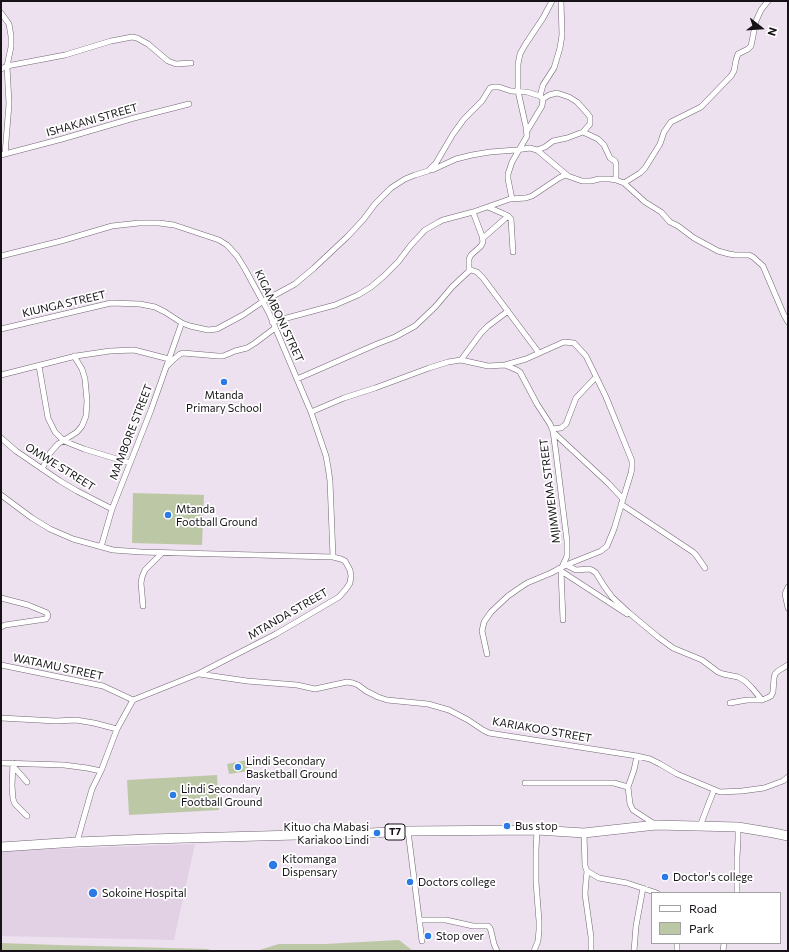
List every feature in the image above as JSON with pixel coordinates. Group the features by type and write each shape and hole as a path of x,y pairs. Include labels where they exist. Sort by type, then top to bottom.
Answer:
{"highway":[{"name":"T7","path":"1,847 150,839 408,831 537,830 584,833 656,825 738,827 788,836"}],"street":[{"path":"512,199 508,174 512,162 526,138 527,131 518,91 518,64 520,54 552,1"},
{"path":"527,131 542,106 541,98 543,85 554,68 562,41 561,1"},
{"path":"624,183 645,168 660,144 664,132 672,122 701,107 731,76 738,54 751,46 756,20 768,1"},
{"path":"1,13 9,24 11,47 4,68 9,104 3,155"},
{"path":"4,68 65,55 111,40 132,37 138,38 148,44 168,60 176,64 191,63"},
{"path":"428,171 436,163 453,134 464,119 479,104 490,88 498,87 511,91 527,92 541,98 557,93 569,97 577,102 590,117 590,124 584,132 553,141 545,147 537,150 568,176 582,181 599,179 616,180 624,183 645,202 661,212 670,222 694,238 718,251 735,255 749,255 752,257 763,266 788,322"},
{"name":"ISHAKANI STREET","path":"3,155 189,104"},
{"path":"584,132 598,139 604,145 610,158 615,161 616,180"},
{"name":"KIUNGA STREET","path":"1,329 111,303 140,304 155,307 190,326 208,330 217,329 290,287 314,268 347,237 390,188 410,177 472,155 530,148 537,150"},
{"path":"272,322 335,305 358,296 384,276 425,230 443,220 512,199 532,196 559,178 568,176"},
{"path":"488,207 508,216 510,219 513,252"},
{"path":"297,380 395,337 415,326 468,271 471,255 483,242 483,238 473,212"},
{"path":"483,238 508,216"},
{"name":"KIGAMBONI STRET","path":"1,256 112,226 159,222 219,240 227,245 237,256 245,269 276,328 311,412 326,456 330,481 333,557"},
{"path":"468,271 472,270 477,272 483,278 539,353"},
{"path":"460,360 481,333 508,311"},
{"name":"MAMBORE STREET","path":"101,547 112,509 151,410 181,325"},
{"path":"166,368 174,359 183,353 223,356 247,348 276,328"},
{"path":"311,412 344,398 448,362 460,360 488,366 505,365 516,362 564,342 574,343 586,356 606,397 632,461 631,474 614,530 607,546 601,551 527,583 491,612 484,622 482,631 487,654"},
{"path":"1,376 74,356 110,351 140,351 169,359"},
{"path":"42,469 50,453 58,444 77,432 82,426 86,416 87,401 85,379 82,369 74,356"},
{"name":"MJIMWEMA STREET","path":"505,365 520,372 552,430 567,541 567,556 562,568 563,620"},
{"path":"39,366 48,418 55,432 64,441 84,449 130,463"},
{"path":"552,430 561,428 566,424 576,398 596,377"},
{"path":"552,430 608,483 622,502 693,552 705,568"},
{"name":"OMWE STREET","path":"1,438 16,451 42,469 77,491 112,509"},
{"path":"1,495 32,518 50,529 73,539 101,547 162,553 333,557"},
{"path":"143,606 141,583 142,577 146,570 162,553"},
{"name":"MTANDA STREET","path":"132,700 198,674 276,634 339,597 350,582 351,576 350,570 345,561 333,557"},
{"path":"562,568 576,570 589,569 596,573 612,597 628,612 673,648 702,660 723,674 745,681 762,700"},
{"path":"562,568 646,627"},
{"path":"788,587 785,594 788,608"},
{"path":"1,598 28,605 46,612 48,616 46,619 1,626"},
{"name":"WATAMU STREET","path":"1,665 103,686 132,700"},
{"path":"730,703 747,700 762,700 768,698 773,692 775,674 788,665"},
{"name":"KARIAKOO STREET","path":"198,674 315,688 347,682 353,683 371,694 387,700 428,704 449,710 489,733 650,759 677,774 720,792 764,788 783,781 788,777"},
{"path":"77,842 92,790 117,729 132,700"},
{"path":"1,718 56,721 76,720 117,729"},
{"path":"637,756 628,786 630,804 633,810 656,825"},
{"path":"1,763 71,766 101,771"},
{"path":"13,764 27,782"},
{"path":"13,764 13,799 27,816"},
{"path":"525,783 614,783 628,786"},
{"path":"700,826 714,790"},
{"path":"737,892 736,857 738,827"},
{"path":"534,951 538,941 539,930 536,882 537,830"},
{"path":"408,831 422,941"},
{"path":"584,833 585,866 588,872 600,878 627,883 654,892"},
{"path":"588,872 585,894 591,937 591,951"},
{"path":"634,951 636,926 643,888"},
{"path":"420,920 446,920 473,926 488,926 490,928 497,951"}],"shaded area":[{"name":"Sokoine Hospital","path":"195,844 174,940 1,936 1,851"}],"green space":[{"name":"Mtanda Football Ground","path":"133,493 204,495 202,545 132,543"},
{"name":"Lindi Secondary Basketball Ground","path":"247,760 249,771 229,774 227,764"},
{"name":"Lindi Secondary Football Ground","path":"217,775 219,810 129,815 127,780"},
{"path":"399,940 413,951 256,951 279,944 325,944"},
{"path":"1,943 207,949 214,951 1,951"}],"place":[{"name":"Mtanda Primary School","path":"224,382"},
{"name":"Mtanda Football Ground","path":"168,515"},
{"name":"Lindi Secondary Basketball Ground","path":"238,767"},
{"name":"Lindi Secondary Football Ground","path":"173,795"},
{"name":"Bus stop","path":"507,826"},
{"name":"Kituo cha Mabasi Kariakoo Lindi","path":"377,833"},
{"name":"Kitomanga Dispensary","path":"273,865"},
{"name":"Doctor's college","path":"665,877"},
{"name":"Doctors college","path":"410,882"},
{"name":"Sokoine Hospital","path":"93,893"},
{"name":"Stop over","path":"428,936"}]}
